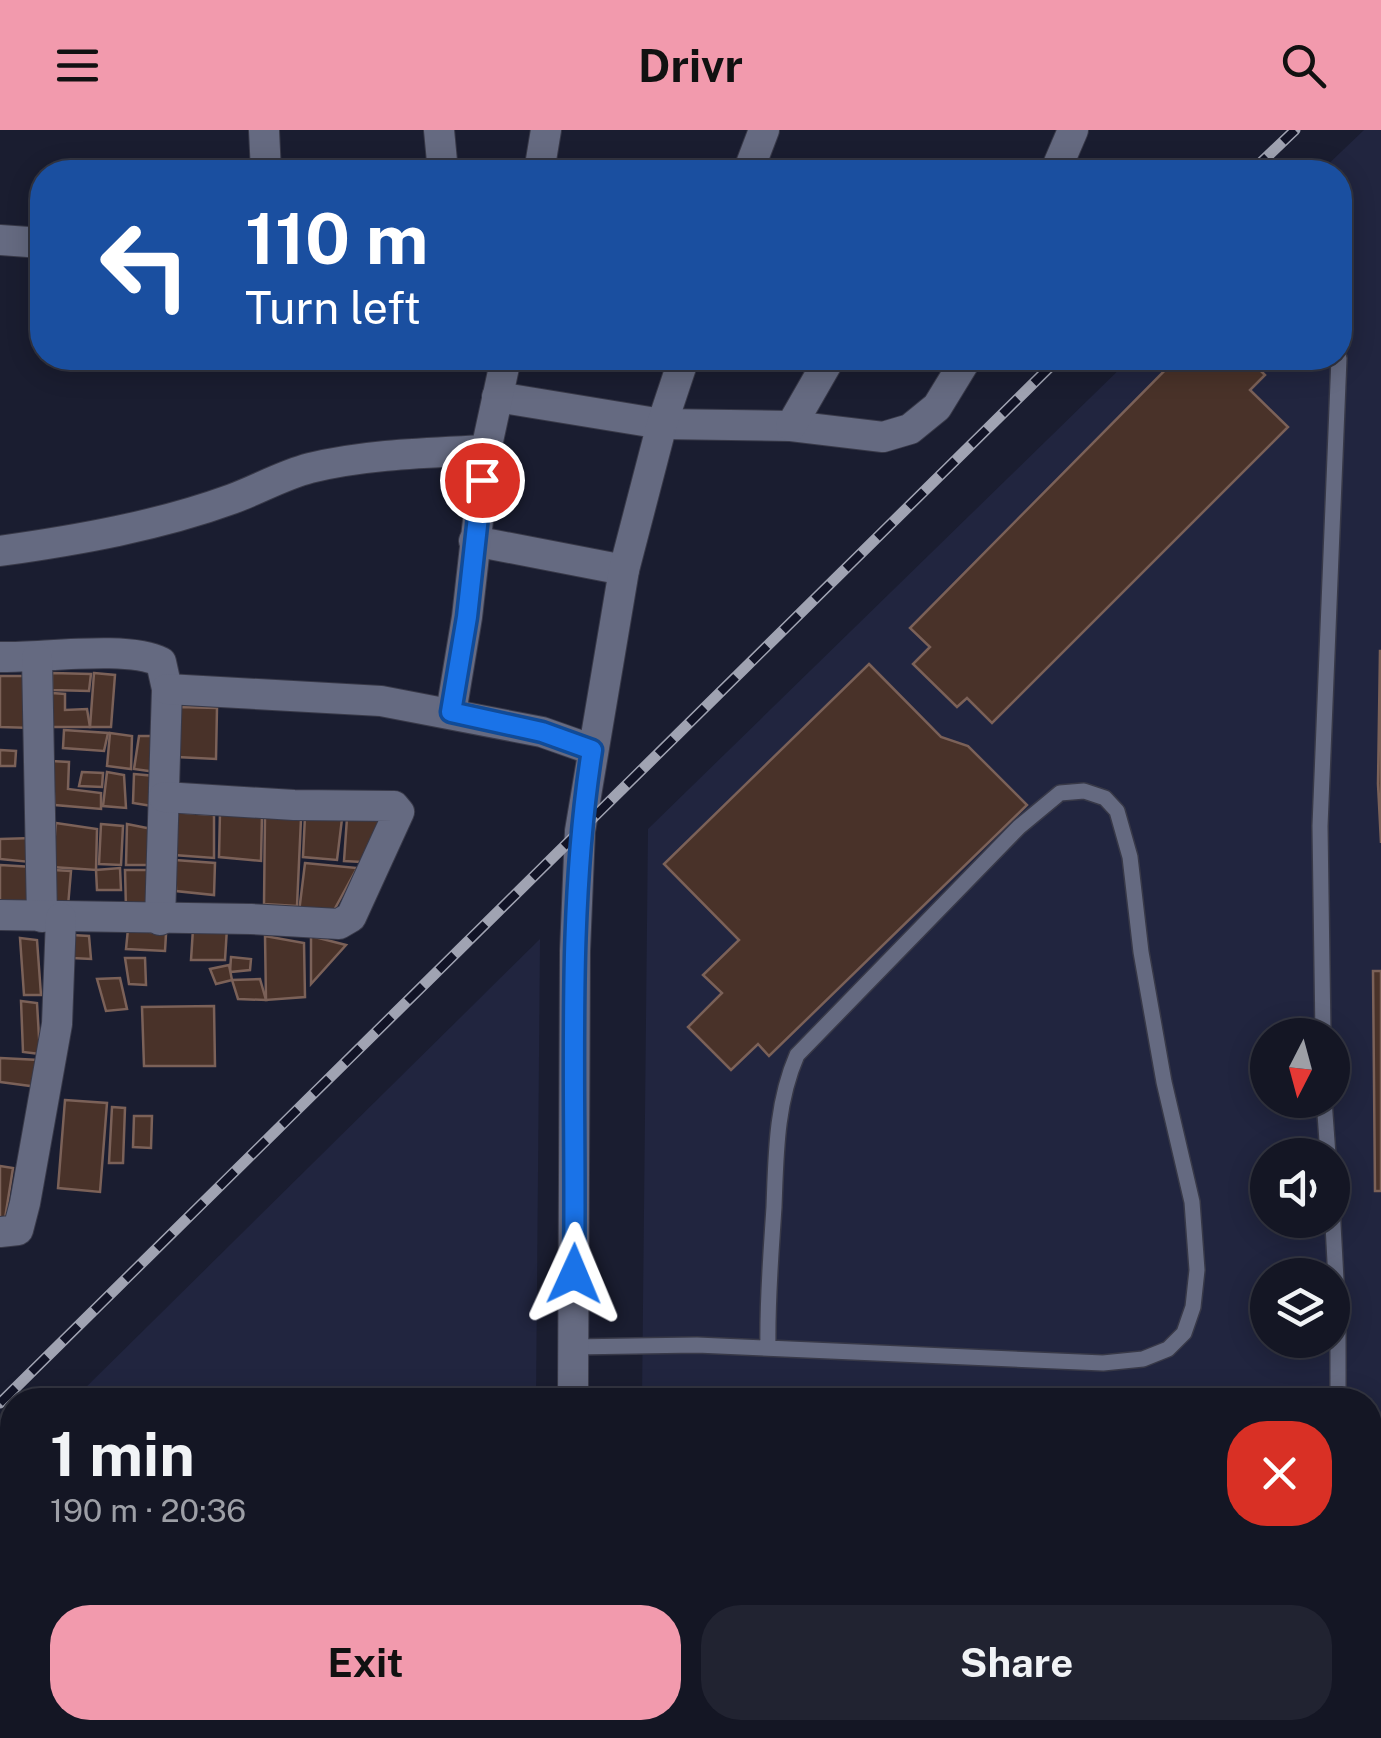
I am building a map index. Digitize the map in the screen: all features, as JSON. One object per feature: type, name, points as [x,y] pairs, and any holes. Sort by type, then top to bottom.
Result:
[{"type":"street","points":[[264,130],[265,160]]},
{"type":"street","points":[[439,130],[441,160]]},
{"type":"street","points":[[541,160],[546,130]]},
{"type":"street","points":[[753,160],[764,130]]},
{"type":"street","points":[[1060,160],[1073,130]]},
{"type":"street","points":[[0,240],[30,242]]},
{"type":"street","points":[[451,712],[467,617],[486,450],[503,370]]},
{"type":"street","points":[[573,1388],[575,950],[580,831],[624,570],[680,370]]},
{"type":"street","points":[[791,426],[823,370]]},
{"type":"street","points":[[497,397],[662,424],[791,426],[883,436],[910,429],[937,407],[960,370]]},
{"type":"street","points":[[0,552],[158,520],[231,499],[282,477],[346,460],[486,450]]},
{"type":"street","points":[[474,542],[624,570]]},
{"type":"street","points":[[0,657],[89,655],[153,658],[161,662],[167,689],[160,920]]},
{"type":"street","points":[[0,1232],[18,1230],[57,1024],[38,658]]},
{"type":"street","points":[[167,689],[382,700],[542,732],[592,750]]},
{"type":"street","points":[[0,915],[340,924],[351,916],[399,812],[394,806],[164,797]]},
{"type":"lane","points":[[1322,1018],[1320,826],[1339,370]]},
{"type":"lane","points":[[572,1347],[768,1347],[1103,1362],[1143,1359],[1168,1349],[1184,1333],[1193,1307],[1196,1270],[1192,1202],[1164,1082],[1141,952],[1130,858],[1117,812],[1105,798],[1084,791],[1060,794],[1018,827],[798,1055],[785,1083],[776,1144],[768,1347]]},
{"type":"lane","points":[[1334,1238],[1338,1388]]},
{"type":"shaded area","points":[[1364,130],[1381,130],[1381,1388],[642,1388],[648,829],[1119,370],[1352,370],[1352,160],[1333,160]]},
{"type":"shaded area","points":[[540,939],[536,1388],[85,1388]]},
{"type":"building","points":[[1165,370],[1260,370],[1265,375],[1250,390],[1288,427],[992,723],[967,698],[957,707],[913,664],[930,647],[910,628]]},
{"type":"building","points":[[1381,651],[1381,843],[1378,784]]},
{"type":"building","points":[[869,664],[941,737],[968,746],[1027,805],[769,1056],[758,1044],[731,1070],[688,1027],[722,993],[703,975],[739,940],[664,864]]},
{"type":"building","points":[[52,673],[91,674],[89,691],[52,690]]},
{"type":"building","points":[[94,673],[115,675],[111,727],[90,727]]},
{"type":"building","points":[[0,676],[31,676],[33,728],[0,727]]},
{"type":"building","points":[[52,693],[65,694],[65,710],[87,709],[90,727],[52,727]]},
{"type":"building","points":[[179,707],[217,708],[216,759],[177,757]]},
{"type":"building","points":[[64,730],[108,733],[104,751],[63,748]]},
{"type":"building","points":[[110,733],[132,736],[131,769],[107,766]]},
{"type":"building","points":[[139,736],[158,736],[156,772],[134,769]]},
{"type":"building","points":[[0,750],[16,751],[15,766],[0,766]]},
{"type":"building","points":[[51,761],[69,762],[68,789],[101,793],[101,809],[55,805]]},
{"type":"building","points":[[82,772],[103,773],[102,787],[79,786]]},
{"type":"building","points":[[107,772],[124,775],[126,808],[103,806]]},
{"type":"building","points":[[134,774],[155,776],[152,806],[133,803]]},
{"type":"building","points":[[173,812],[214,815],[214,858],[174,855]]},
{"type":"building","points":[[220,812],[262,815],[261,861],[219,857]]},
{"type":"building","points":[[265,816],[301,819],[297,906],[264,904]]},
{"type":"building","points":[[305,816],[342,819],[337,860],[303,857]]},
{"type":"building","points":[[347,818],[388,818],[362,862],[344,861]]},
{"type":"building","points":[[56,823],[97,829],[96,870],[52,867]]},
{"type":"building","points":[[101,824],[123,826],[121,865],[99,864]]},
{"type":"building","points":[[127,824],[152,829],[150,865],[126,865]]},
{"type":"building","points":[[33,838],[30,862],[0,859],[0,839]]},
{"type":"building","points":[[175,860],[215,863],[214,895],[176,891]]},
{"type":"building","points":[[305,863],[357,868],[333,912],[299,912]]},
{"type":"building","points":[[0,865],[33,867],[34,904],[0,902]]},
{"type":"building","points":[[120,868],[121,890],[97,890],[96,870]]},
{"type":"building","points":[[53,870],[71,871],[68,906],[51,902]]},
{"type":"building","points":[[125,870],[150,870],[153,909],[126,909]]},
{"type":"building","points":[[227,928],[225,960],[191,960],[193,929]]},
{"type":"building","points":[[128,929],[166,934],[165,951],[126,949]]},
{"type":"building","points":[[72,935],[89,936],[91,959],[72,958]]},
{"type":"building","points":[[265,936],[304,943],[305,997],[266,1000]]},
{"type":"building","points":[[311,936],[346,945],[311,984]]},
{"type":"building","points":[[20,938],[37,940],[41,995],[24,995]]},
{"type":"building","points":[[231,957],[251,959],[250,970],[230,972]]},
{"type":"building","points":[[125,958],[145,958],[146,985],[129,984]]},
{"type":"building","points":[[229,965],[232,980],[216,984],[210,969]]},
{"type":"building","points":[[1373,971],[1381,971],[1381,1191],[1375,1191]]},
{"type":"building","points":[[120,978],[127,1009],[106,1011],[97,979]]},
{"type":"building","points":[[260,979],[266,1000],[238,999],[232,980]]},
{"type":"building","points":[[21,1001],[37,1003],[40,1054],[23,1052]]},
{"type":"building","points":[[214,1006],[215,1066],[144,1066],[142,1007]]},
{"type":"building","points":[[0,1058],[39,1060],[38,1087],[0,1082]]},
{"type":"building","points":[[65,1100],[107,1103],[100,1192],[58,1188]]},
{"type":"building","points":[[112,1107],[125,1108],[123,1163],[109,1163]]},
{"type":"building","points":[[134,1116],[152,1116],[151,1148],[133,1147]]},
{"type":"building","points":[[0,1166],[13,1168],[4,1225],[0,1224]]},
{"type":"railway","points":[[1264,160],[1295,130]]},
{"type":"railway","points":[[15,1388],[1047,370]]},
{"type":"route","points":[[482,480],[467,617],[451,712],[542,732],[592,750],[580,831],[575,950],[574,1274]]}]
